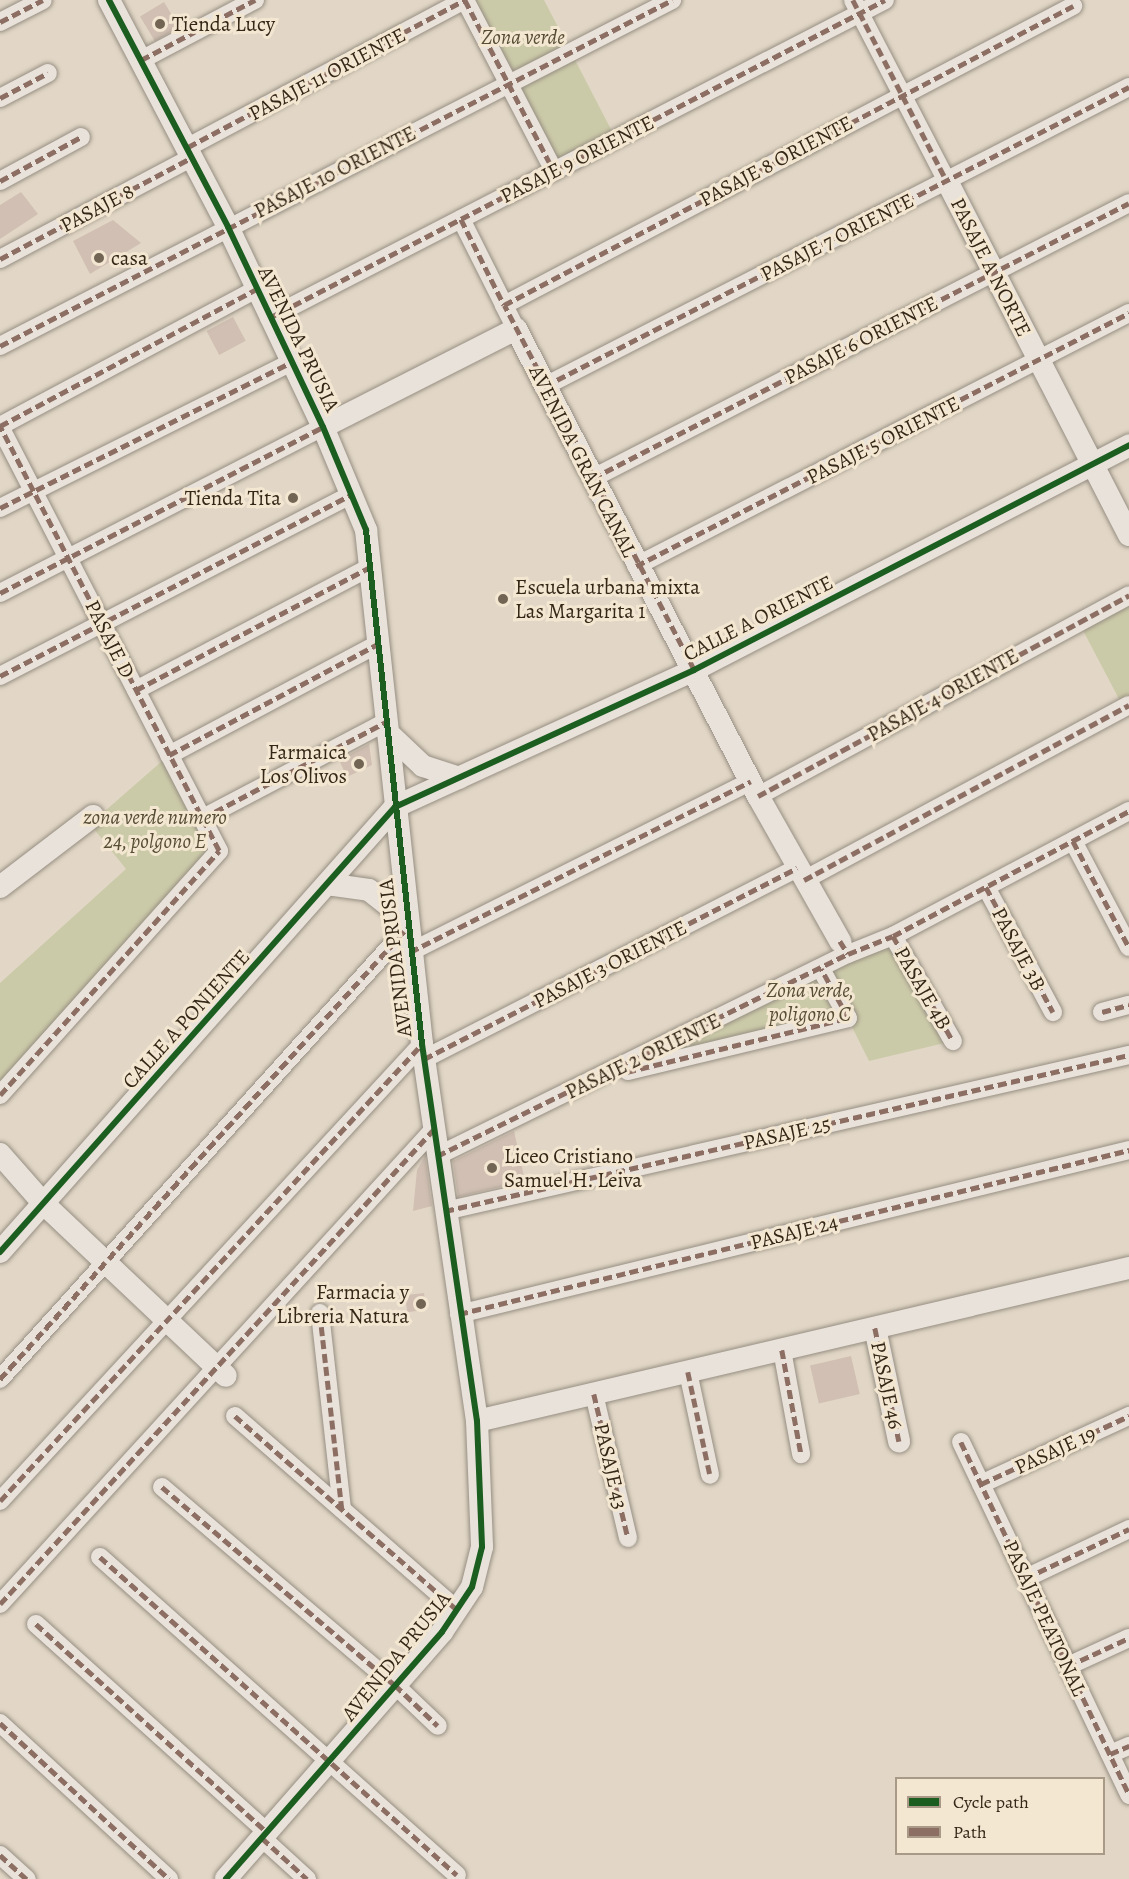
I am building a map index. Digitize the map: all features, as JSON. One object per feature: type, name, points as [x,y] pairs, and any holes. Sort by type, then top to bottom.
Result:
[{"type":"street","points":[[0,22],[43,0]]},
{"type":"street","name":"AVENIDA PRUSIA","points":[[109,0],[228,227],[255,290],[323,427],[366,530],[410,952],[459,1314],[477,1421],[482,1546],[472,1587],[457,1610],[396,1685],[226,1879]]},
{"type":"street","points":[[141,60],[255,0]]},
{"type":"street","points":[[465,0],[554,171]]},
{"type":"street","name":"PASAJE 11 ORIENTE","points":[[190,152],[465,0]]},
{"type":"street","name":"PASAJE 10 ORIENTE","points":[[0,346],[672,0]]},
{"type":"street","name":"PASAJE 9 ORIENTE","points":[[269,318],[554,171],[856,7],[885,0]]},
{"type":"street","name":"PASAJE 8 ORIENTE","points":[[504,305],[1073,6]]},
{"type":"street","name":"PASAJE A NORTE","points":[[856,7],[1129,535]]},
{"type":"street","points":[[0,98],[48,73]]},
{"type":"street","name":"PASAJE 7 ORIENTE","points":[[545,386],[1129,87]]},
{"type":"street","points":[[0,181],[81,137]]},
{"type":"street","name":"PASAJE 8","points":[[0,259],[190,152]]},
{"type":"street","name":"PASAJE 6 ORIENTE","points":[[592,478],[1129,203]]},
{"type":"street","points":[[0,593],[516,329],[461,219]]},
{"type":"street","points":[[0,426],[255,290]]},
{"type":"street","name":"PASAJE 5 ORIENTE","points":[[636,566],[1129,313]]},
{"type":"street","name":"AVENIDA GRAN CANAL","points":[[516,329],[636,566],[800,874],[844,947]]},
{"type":"street","points":[[0,508],[290,363]]},
{"type":"street","name":"PASAJE D","points":[[0,426],[219,851],[0,1095]]},
{"type":"street","name":"CALLE A ORIENTE","points":[[395,807],[693,670],[1129,444]]},
{"type":"street","points":[[0,676],[351,495]]},
{"type":"street","points":[[136,690],[370,567]]},
{"type":"street","name":"PASAJE 4 ORIENTE","points":[[410,952],[755,789],[1129,595]]},
{"type":"street","points":[[169,754],[378,644]]},
{"type":"street","name":"PASAJE 3 ORIENTE","points":[[423,1052],[800,874],[1129,705]]},
{"type":"street","points":[[202,818],[387,727],[423,766],[459,778]]},
{"type":"street","name":"CALLE A PONIENTE","points":[[0,1252],[395,807]]},
{"type":"street","name":"PASAJE 2 ORIENTE","points":[[437,1156],[821,969],[844,947],[893,936],[1129,812]]},
{"type":"street","points":[[0,887],[93,816]]},
{"type":"street","points":[[1073,841],[1129,947]]},
{"type":"street","points":[[0,1379],[407,924],[369,890],[327,884]]},
{"type":"street","name":"PASAJE 3B","points":[[986,887],[1053,1012]]},
{"type":"street","name":"PASAJE 4B","points":[[893,936],[953,1041]]},
{"type":"street","points":[[594,1079],[848,1018],[821,969]]},
{"type":"street","points":[[1102,1012],[1129,1005]]},
{"type":"street","points":[[0,1501],[167,1320],[423,1052]]},
{"type":"street","name":"PASAJE 25","points":[[445,1211],[1129,1055]]},
{"type":"street","points":[[0,1604],[221,1371],[434,1129]]},
{"type":"street","name":"PASAJE 24","points":[[459,1314],[1129,1150]]},
{"type":"street","points":[[0,1154],[44,1204],[221,1371]]},
{"type":"street","points":[[477,1421],[1129,1268]]},
{"type":"street","points":[[320,1313],[342,1509]]},
{"type":"street","name":"PASAJE 46","points":[[875,1328],[899,1441]]},
{"type":"street","points":[[782,1350],[801,1454]]},
{"type":"street","points":[[688,1372],[711,1475]]},
{"type":"street","name":"PASAJE 43","points":[[594,1394],[628,1538]]},
{"type":"street","points":[[235,1416],[457,1610]]},
{"type":"street","name":"PASAJE 19","points":[[981,1484],[1129,1416]]},
{"type":"street","name":"PASAJE PEATONAL","points":[[962,1442],[1129,1795]]},
{"type":"street","points":[[162,1487],[396,1685],[438,1726]]},
{"type":"street","points":[[1026,1578],[1129,1529]]},
{"type":"street","points":[[100,1557],[457,1875]]},
{"type":"street","points":[[36,1624],[265,1835],[307,1879]]},
{"type":"street","points":[[1068,1666],[1129,1638]]},
{"type":"street","points":[[0,1723],[170,1879]]},
{"type":"street","points":[[1110,1754],[1129,1746]]},
{"type":"street","points":[[0,1855],[27,1879]]},
{"type":"green space","name":"Zona verde","points":[[465,0],[544,0],[616,139],[554,171]]},
{"type":"green space","points":[[1129,595],[1129,718],[1078,621]]},
{"type":"green space","name":"zona verde numero 24, polgono E","points":[[169,755],[219,851],[0,1095],[0,983],[126,869],[90,824]]},
{"type":"green space","name":"Zona verde, poligono C","points":[[893,936],[953,1041],[869,1061],[848,1019],[594,1079]]},
{"type":"building","name":"Tienda Lucy","points":[[164,2],[179,27],[155,41],[140,16]]},
{"type":"building","points":[[21,192],[38,214],[0,239],[0,205]]},
{"type":"building","name":"casa","points":[[113,220],[141,243],[90,274],[73,241]]},
{"type":"building","points":[[233,317],[246,341],[219,355],[207,331]]},
{"type":"building","points":[[369,744],[372,765],[347,777],[339,760]]},
{"type":"building","name":"Liceo Cristiano Samuel H. Leiva","points":[[514,1131],[525,1181],[458,1197],[453,1161]]},
{"type":"building","points":[[425,1156],[432,1206],[413,1211],[417,1170]]},
{"type":"building","points":[[424,1293],[426,1310],[407,1312],[405,1295]]},
{"type":"building","points":[[851,1356],[860,1394],[819,1403],[810,1365]]},
{"type":"marked path","points":[[0,22],[43,0]]},
{"type":"marked path","points":[[141,60],[255,0]]},
{"type":"marked path","points":[[188,147],[465,0],[554,171]]},
{"type":"marked path","points":[[0,346],[672,0]]},
{"type":"marked path","points":[[853,0],[947,181]]},
{"type":"marked path","points":[[269,318],[885,0]]},
{"type":"marked path","points":[[694,670],[504,305],[1073,6]]},
{"type":"marked path","points":[[0,98],[48,73]]},
{"type":"marked path","points":[[545,386],[1129,87]]},
{"type":"marked path","points":[[0,181],[81,137]]},
{"type":"marked path","points":[[0,259],[193,157]]},
{"type":"marked path","points":[[593,478],[1129,203]]},
{"type":"marked path","points":[[461,219],[504,305]]},
{"type":"marked path","points":[[0,1095],[219,851],[0,426],[255,290]]},
{"type":"marked path","points":[[636,566],[1129,313]]},
{"type":"marked path","points":[[0,508],[290,363]]},
{"type":"marked path","points":[[0,593],[323,427]]},
{"type":"marked path","points":[[0,676],[351,495]]},
{"type":"marked path","points":[[136,690],[370,567]]},
{"type":"marked path","points":[[758,796],[1129,595]]},
{"type":"marked path","points":[[169,755],[378,644]]},
{"type":"marked path","points":[[804,880],[1129,705]]},
{"type":"marked path","points":[[203,818],[386,722]]},
{"type":"marked path","points":[[410,952],[751,781]]},
{"type":"marked path","points":[[840,941],[848,954],[893,936],[1129,811]]},
{"type":"marked path","points":[[1073,841],[1129,947]]},
{"type":"marked path","points":[[424,1059],[797,868]]},
{"type":"marked path","points":[[986,887],[1053,1012]]},
{"type":"marked path","points":[[0,1379],[408,927]]},
{"type":"marked path","points":[[893,936],[953,1041]]},
{"type":"marked path","points":[[437,1156],[848,954]]},
{"type":"marked path","points":[[614,1075],[848,1018],[821,969]]},
{"type":"marked path","points":[[1102,1012],[1129,1005]]},
{"type":"marked path","points":[[0,1501],[422,1044]]},
{"type":"marked path","points":[[445,1211],[1129,1055]]},
{"type":"marked path","points":[[0,1604],[434,1129]]},
{"type":"marked path","points":[[459,1314],[1129,1150]]},
{"type":"marked path","points":[[320,1313],[342,1509]]},
{"type":"marked path","points":[[875,1328],[899,1441]]},
{"type":"marked path","points":[[782,1350],[801,1454]]},
{"type":"marked path","points":[[688,1372],[710,1475]]},
{"type":"marked path","points":[[594,1394],[628,1538]]},
{"type":"marked path","points":[[235,1416],[457,1610]]},
{"type":"marked path","points":[[981,1484],[1129,1416]]},
{"type":"marked path","points":[[961,1442],[1129,1795]]},
{"type":"marked path","points":[[162,1487],[395,1685],[438,1726]]},
{"type":"marked path","points":[[1026,1578],[1129,1529]]},
{"type":"marked path","points":[[100,1557],[457,1875]]},
{"type":"marked path","points":[[36,1624],[267,1832]]},
{"type":"marked path","points":[[1068,1666],[1129,1638]]},
{"type":"marked path","points":[[0,1723],[169,1879]]},
{"type":"marked path","points":[[1110,1754],[1129,1746]]},
{"type":"marked path","points":[[262,1838],[307,1879]]},
{"type":"marked path","points":[[0,1855],[27,1879]]},
{"type":"cycle path","points":[[109,0],[228,227],[323,427],[366,530],[422,1044],[477,1421],[482,1547],[472,1587],[442,1632],[226,1879]]},
{"type":"cycle path","points":[[0,1252],[395,807],[694,670],[1129,445]]},
{"type":"place","name":"Tienda Lucy","points":[[160,24]]},
{"type":"place","name":"casa","points":[[99,258]]},
{"type":"place","name":"Tienda Tita","points":[[293,498]]},
{"type":"place","name":"Escuela urbana mixta Las Margarita 1","points":[[503,599]]},
{"type":"place","name":"Farmaica Los Olivos","points":[[359,764]]},
{"type":"place","name":"Liceo Cristiano Samuel H. Leiva","points":[[492,1168]]},
{"type":"place","name":"Farmacia y Libreria Natura","points":[[421,1304]]}]
